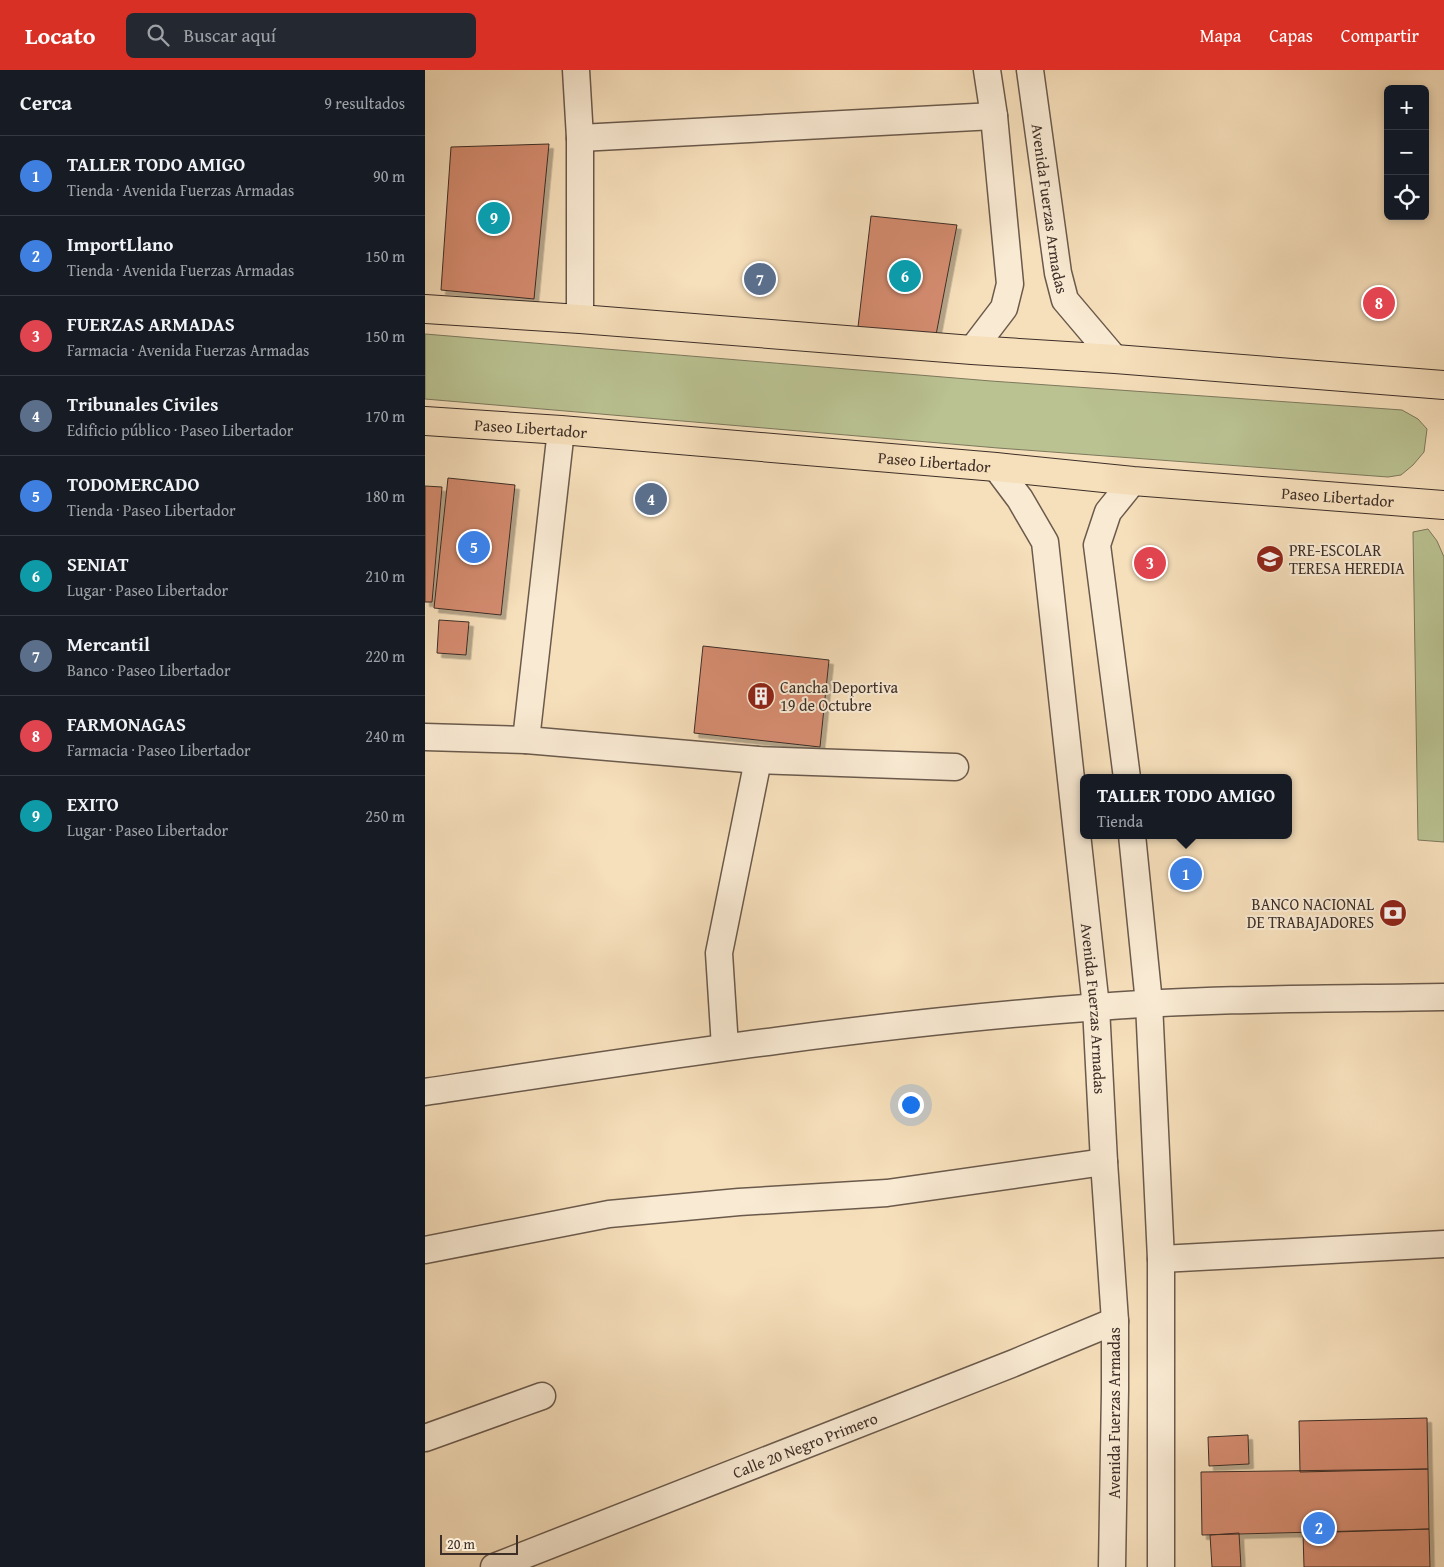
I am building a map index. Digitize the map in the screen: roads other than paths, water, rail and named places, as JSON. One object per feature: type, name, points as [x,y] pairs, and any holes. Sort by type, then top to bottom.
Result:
[{"type":"main road","points":[[425,309],[580,319],[1444,385]]},
{"type":"main road","name":"Paseo Libertador","points":[[425,421],[561,430],[996,467],[1133,481],[1444,506]]},
{"type":"street","points":[[576,70],[580,138],[580,319]]},
{"type":"street","points":[[972,350],[1004,308],[1010,284],[994,116],[987,70]]},
{"type":"street","name":"Avenida Fuerzas Armadas","points":[[1030,70],[1058,273],[1065,300],[1115,359]]},
{"type":"street","points":[[580,138],[994,116]]},
{"type":"street","points":[[526,740],[561,430]]},
{"type":"street","name":"Avenida Fuerzas Armadas","points":[[996,467],[1020,499],[1045,542],[1096,1007],[1115,1321],[1112,1567]]},
{"type":"street","points":[[1126,774],[1097,545],[1108,512],[1133,481]]},
{"type":"street","points":[[425,737],[526,740],[758,760],[955,767]]},
{"type":"street","points":[[725,1047],[719,953],[758,760]]},
{"type":"street","points":[[1133,839],[1149,1003],[1161,1259],[1161,1567]]},
{"type":"street","points":[[425,1092],[725,1047],[911,1023],[1149,1003],[1444,997]]},
{"type":"street","points":[[425,1250],[609,1214],[739,1202],[887,1193],[1104,1162]]},
{"type":"street","points":[[1161,1259],[1444,1244]]},
{"type":"street","name":"Calle 20 Negro Primero","points":[[493,1567],[1014,1363],[1115,1321]]},
{"type":"street","points":[[425,1438],[542,1396]]},
{"type":"place","name":"EXITO","points":[[494,218]]},
{"type":"place","name":"SENIAT","points":[[905,276]]},
{"type":"place","name":"Mercantil","points":[[760,279]]},
{"type":"place","name":"FARMONAGAS","points":[[1379,303]]},
{"type":"place","name":"Tribunales Civiles","points":[[651,499]]},
{"type":"place","name":"TODOMERCADO","points":[[474,547]]},
{"type":"place","name":"PRE-ESCOLAR TERESA HEREDIA","points":[[1270,559]]},
{"type":"place","name":"FUERZAS ARMADAS","points":[[1150,563]]},
{"type":"place","name":"Cancha Deportiva 19 de Octubre","points":[[761,696]]},
{"type":"place","name":"TALLER TODO AMIGO","points":[[1186,874]]},
{"type":"place","name":"BANCO NACIONAL DE TRABAJADORES","points":[[1393,913]]},
{"type":"place","name":"ImportLlano","points":[[1319,1528]]}]
